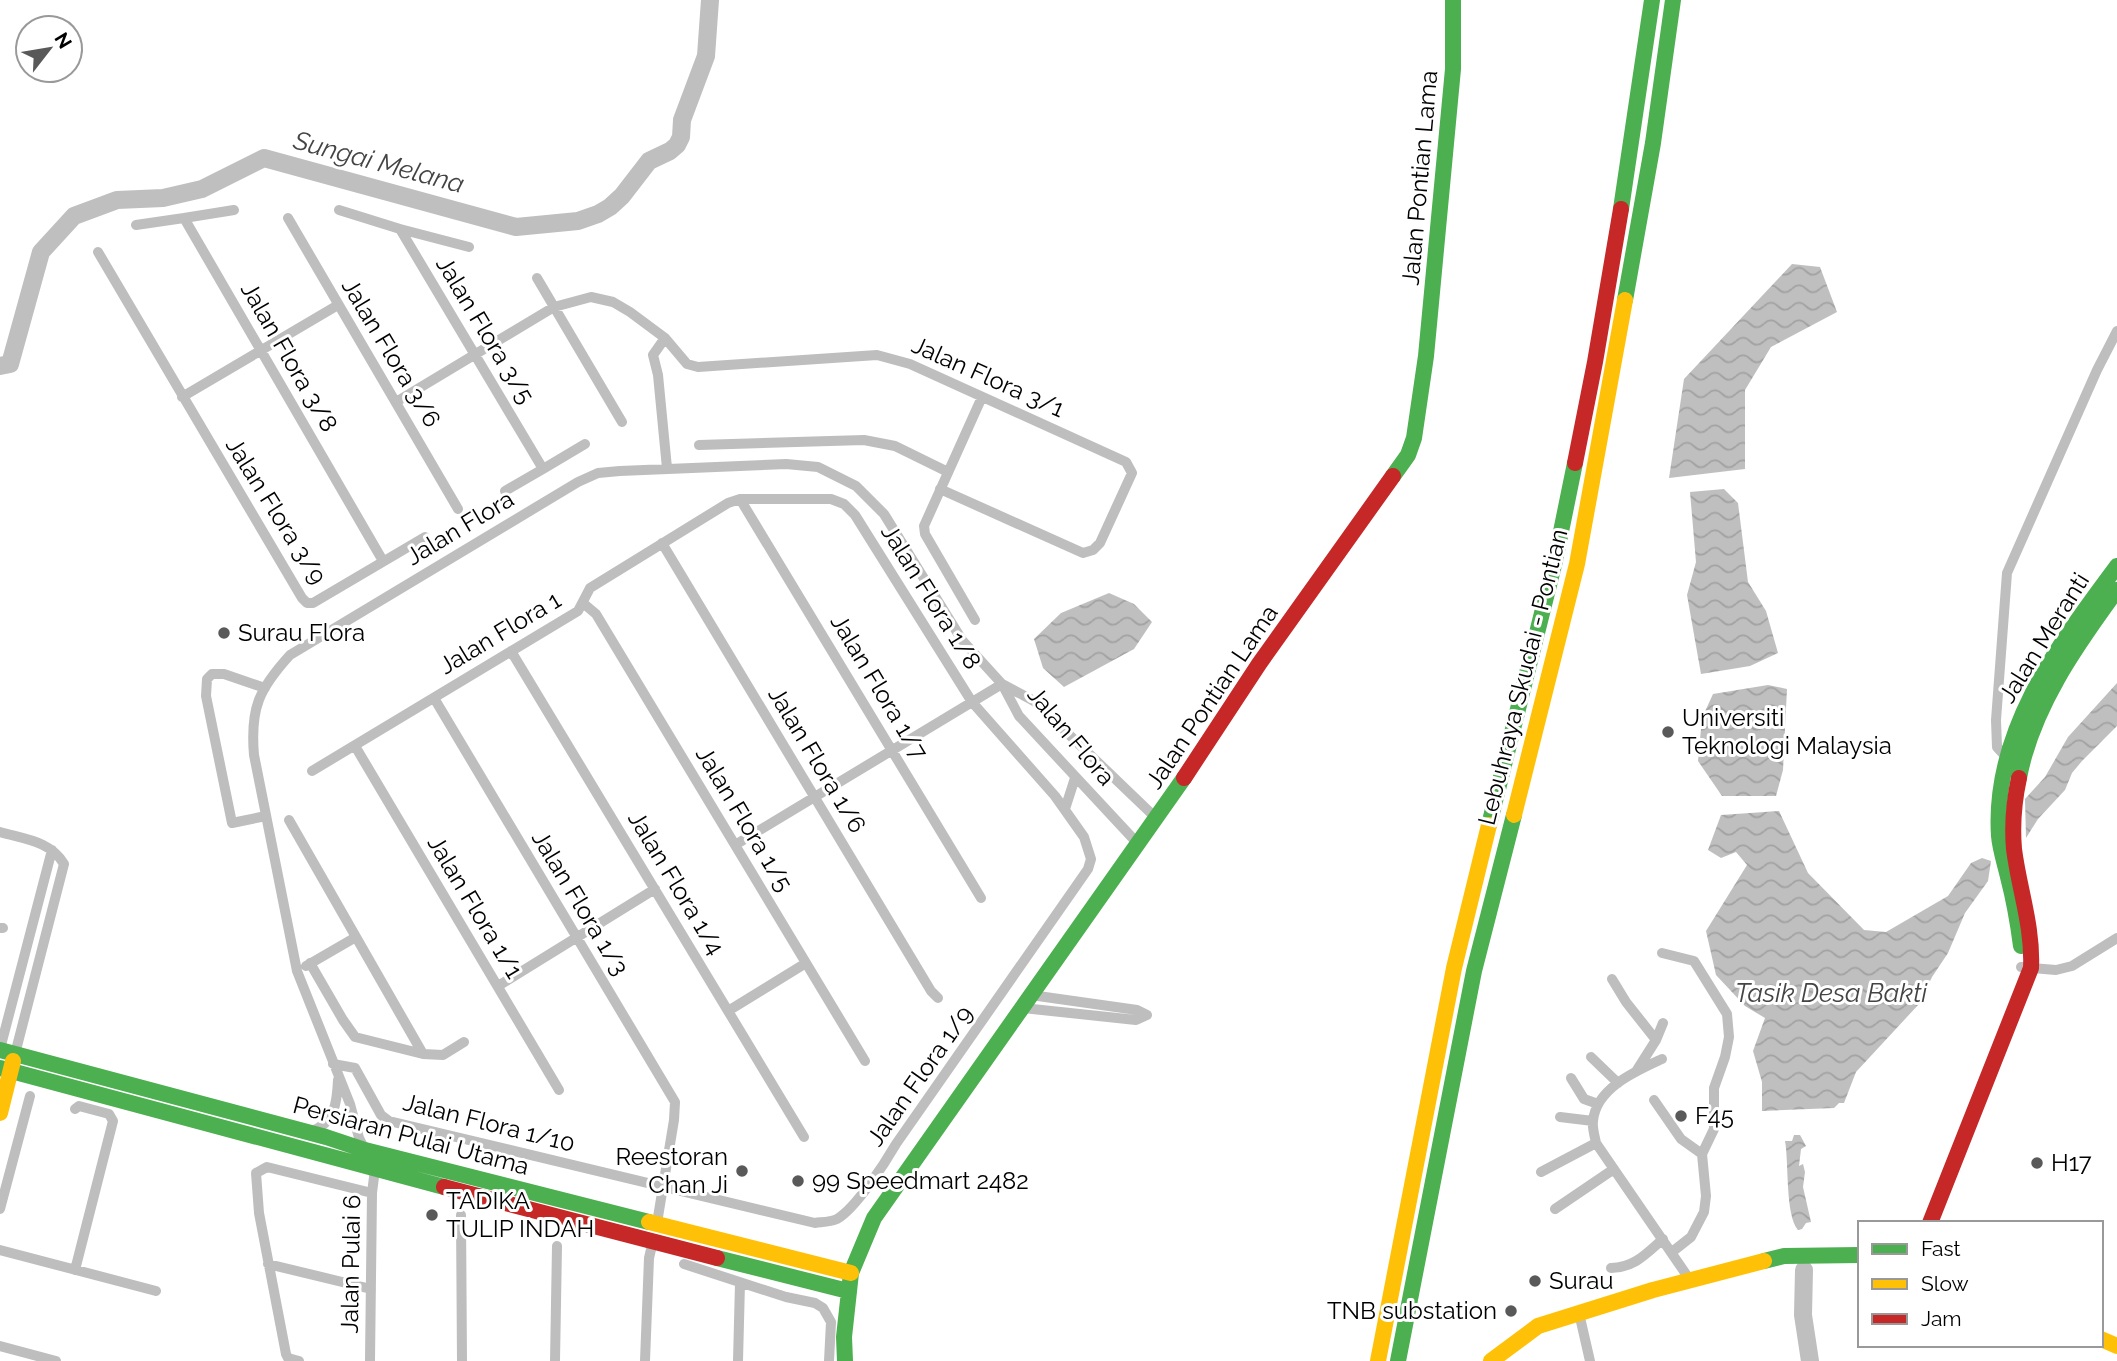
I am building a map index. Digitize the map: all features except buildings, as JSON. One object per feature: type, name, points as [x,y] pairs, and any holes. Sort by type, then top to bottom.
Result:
[{"type":"main road","name":"Jalan Pontian Lama","points":[[845,1361],[844,1338],[851,1273],[874,1218],[1139,845],[1259,664],[1397,473],[1411,447],[1427,342],[1453,69],[1453,0]]},
{"type":"main road","name":"Lebuhraya Skudai - Pontian","points":[[1378,1361],[1454,968],[1555,561],[1595,362],[1632,142],[1652,0]]},
{"type":"main road","name":"Lebuhraya Skudai - Pontian","points":[[1398,1361],[1474,971],[1577,564],[1653,143],[1673,0]]},
{"type":"main road","name":"Jalan Meranti","points":[[2026,967],[1999,837],[2000,799],[2008,760],[2015,732],[2036,686],[2078,620],[2117,566]]},
{"type":"main road","name":"Jalan Meranti","points":[[1931,1221],[2023,984],[2030,916],[2015,858],[2013,831],[2018,772],[2029,739],[2049,698],[2097,617],[2117,590]]},
{"type":"main road","points":[[0,1113],[6,1070],[5,1051]]},
{"type":"main road","name":"Persiaran Pulai Utama","points":[[5,1051],[308,1132],[365,1150],[851,1273]]},
{"type":"main road","name":"Persiaran Pulai Utama","points":[[6,1070],[848,1291]]},
{"type":"main road","points":[[812,1264],[835,1263],[845,1258],[874,1218]]},
{"type":"main road","points":[[653,1241],[657,1223]]},
{"type":"main road","points":[[1492,1361],[1538,1326],[1690,1280],[1784,1256],[1858,1255]]},
{"type":"main road","points":[[802,1279],[833,1297],[841,1315],[844,1338]]},
{"type":"street","points":[[136,225],[234,210]]},
{"type":"street","points":[[339,210],[469,247]]},
{"type":"street","name":"Jalan Flora 3/8","points":[[184,218],[383,561]]},
{"type":"street","name":"Jalan Flora 3/6","points":[[288,218],[458,509]]},
{"type":"street","name":"Jalan Flora 3/5","points":[[400,229],[543,469]]},
{"type":"street","points":[[98,252],[182,397],[338,305]]},
{"type":"street","points":[[537,278],[622,422]]},
{"type":"street","name":"Jalan Flora 3/1","points":[[396,402],[554,307],[598,298],[612,302],[630,313],[665,338],[687,364],[698,368],[877,355],[909,364],[1126,462],[1132,473],[1100,544],[1083,553],[940,489]]},
{"type":"street","points":[[2008,760],[1997,747],[1996,720],[2007,573],[2117,331]]},
{"type":"street","points":[[665,338],[653,355],[658,375],[667,468]]},
{"type":"street","name":"Jalan Flora 3/9","points":[[182,397],[307,603],[313,603],[425,537]]},
{"type":"street","points":[[975,620],[925,534],[924,526],[982,397]]},
{"type":"street","points":[[699,444],[864,440],[895,446],[948,472]]},
{"type":"street","points":[[505,491],[585,444]]},
{"type":"street","name":"Jalan Flora","points":[[365,1150],[297,971],[266,816],[252,727],[255,709],[274,673],[290,655],[578,482],[598,474],[667,468],[786,464],[818,467],[856,486],[884,514],[962,640],[1002,684],[1019,716],[1139,845]]},
{"type":"street","name":"Jalan Flora 1","points":[[312,771],[578,611],[590,588],[728,503],[740,499],[831,499],[844,504],[855,515]]},
{"type":"street","name":"Jalan Flora 1/7","points":[[740,499],[981,898]]},
{"type":"street","name":"Jalan Flora 1/8","points":[[855,515],[972,702],[1067,804]]},
{"type":"street","name":"Jalan Flora 1/6","points":[[662,543],[931,991],[938,998]]},
{"type":"street","name":"Jalan Flora 1/5","points":[[583,603],[596,614],[865,1061]]},
{"type":"street","name":"Jalan Flora 1/4","points":[[511,652],[804,1137]]},
{"type":"street","points":[[265,688],[224,674],[212,674],[207,679],[206,696],[233,823],[266,816]]},
{"type":"street","name":"Jalan Flora","points":[[1002,684],[1034,701],[1157,819]]},
{"type":"street","points":[[735,845],[1002,684]]},
{"type":"street","name":"Jalan Flora 1/3","points":[[433,698],[674,1102],[672,1133],[657,1223]]},
{"type":"street","name":"Jalan Flora 1/1","points":[[355,746],[559,1090]]},
{"type":"street","points":[[1067,804],[1075,778]]},
{"type":"street","points":[[1067,804],[1080,797],[1098,802]]},
{"type":"street","name":"Jalan Flora 1/9","points":[[663,1187],[814,1223],[838,1218],[847,1210],[883,1167],[896,1144],[1088,869],[1091,859],[1084,837],[1067,804]]},
{"type":"street","points":[[289,820],[423,1054]]},
{"type":"street","points":[[0,832],[46,845],[64,864],[5,1051]]},
{"type":"street","points":[[498,986],[655,889]]},
{"type":"street","points":[[297,971],[356,937]]},
{"type":"street","points":[[2026,967],[2056,970],[2072,966],[2117,938]]},
{"type":"street","points":[[1662,953],[1693,961],[1727,1014],[1729,1037],[1714,1088],[1714,1129],[1702,1154],[1706,1196],[1704,1212],[1691,1237],[1672,1252]]},
{"type":"street","points":[[310,963],[355,1037],[423,1054],[443,1055],[464,1042]]},
{"type":"street","points":[[728,1011],[806,963]]},
{"type":"street","points":[[1612,979],[1626,1002],[1656,1040]]},
{"type":"street","points":[[1027,1001],[1137,1010],[1147,1015],[1136,1020],[1027,1001]]},
{"type":"street","points":[[1637,1070],[1656,1040],[1663,1023]]},
{"type":"street","points":[[1591,1057],[1618,1083]]},
{"type":"street","points":[[1662,1059],[1637,1070],[1608,1090],[1598,1104],[1593,1121],[1596,1143],[1690,1280]]},
{"type":"street","name":"Jalan Flora 1/10","points":[[332,1064],[355,1068],[376,1107],[389,1121],[663,1187]]},
{"type":"street","points":[[1572,1077],[1584,1099],[1598,1104]]},
{"type":"street","points":[[308,1132],[323,1126],[331,1117],[338,1078]]},
{"type":"street","points":[[0,1209],[30,1096]]},
{"type":"street","points":[[1654,1100],[1681,1139],[1702,1154]]},
{"type":"street","points":[[75,1109],[79,1106],[108,1114],[113,1123],[75,1270]]},
{"type":"street","points":[[1560,1117],[1593,1121]]},
{"type":"street","points":[[1541,1172],[1596,1143]]},
{"type":"street","points":[[294,1359],[268,1264],[255,1176],[267,1167],[373,1193]]},
{"type":"street","name":"Jalan Pulai 6","points":[[370,1361],[375,1169]]},
{"type":"street","points":[[1555,1209],[1614,1170]]},
{"type":"street","points":[[461,1215],[462,1361]]},
{"type":"street","points":[[1611,1268],[1622,1268],[1636,1263],[1663,1239]]},
{"type":"street","points":[[645,1361],[649,1258],[653,1241]]},
{"type":"street","points":[[555,1361],[557,1246]]},
{"type":"street","points":[[0,1250],[156,1291]]},
{"type":"street","points":[[268,1264],[371,1289]]},
{"type":"street","points":[[684,1264],[786,1297],[815,1303],[822,1308],[831,1322],[829,1361]]},
{"type":"street","points":[[738,1361],[740,1283]]},
{"type":"street","points":[[1579,1313],[1590,1361]]},
{"type":"street","points":[[0,1346],[53,1361]]},
{"type":"water","points":[[1792,264],[1820,267],[1837,312],[1771,347],[1745,390],[1745,469],[1669,478],[1684,379]]},
{"type":"water","points":[[1724,489],[1738,503],[1748,582],[1766,611],[1778,653],[1750,666],[1701,674],[1687,595],[1696,562],[1690,492]]},
{"type":"water","points":[[1109,593],[1134,604],[1152,622],[1134,649],[1064,687],[1043,668],[1034,639],[1061,613]]},
{"type":"water","points":[[2117,683],[2117,726],[2072,773],[2065,790],[2038,819],[2026,838],[2025,799],[2045,777],[2068,737]]},
{"type":"water","points":[[1768,685],[1787,689],[1783,770],[1776,796],[1722,796],[1698,761],[1702,718],[1713,694]]},
{"type":"water","name":"Tasik Desa Bakti","points":[[1779,811],[1808,873],[1864,930],[1886,932],[1948,896],[1971,863],[1982,858],[1991,861],[1988,881],[1965,913],[1948,953],[1919,1004],[1856,1072],[1844,1103],[1839,1103],[1834,1108],[1762,1111],[1762,1082],[1753,1051],[1765,1018],[1745,1006],[1716,975],[1706,931],[1747,865],[1736,852],[1721,858],[1708,850],[1721,815]]},
{"type":"water","points":[[1794,1135],[1800,1135],[1806,1146],[1801,1149],[1799,1166],[1803,1164],[1805,1172],[1803,1187],[1811,1222],[1798,1230],[1789,1201],[1785,1141],[1792,1141]]},
{"type":"waterway","name":"Sungai Melana","points":[[0,366],[10,364],[41,252],[74,216],[117,200],[163,198],[202,189],[264,158],[516,227],[578,221],[598,214],[622,196],[649,161],[677,145],[681,137],[682,120],[706,56],[710,0]]},
{"type":"waterway","points":[[1804,1270],[1803,1315],[1810,1361]]},
{"type":"traffic: fast","points":[[1393,476],[1408,455],[1414,438],[1426,356],[1453,69],[1453,0]]},
{"type":"traffic: fast","points":[[1621,209],[1652,0]]},
{"type":"traffic: fast","points":[[1625,300],[1653,143],[1673,0]]},
{"type":"traffic: fast","points":[[1489,825],[1555,561],[1575,463]]},
{"type":"traffic: fast","points":[[2021,946],[1999,836],[2000,798],[2006,761],[2018,725],[2052,658],[2117,566]]},
{"type":"traffic: fast","points":[[2019,778],[2025,752],[2045,703],[2071,656],[2117,590]]},
{"type":"traffic: fast","points":[[845,1361],[844,1337],[851,1273],[874,1218],[1184,778]]},
{"type":"traffic: fast","points":[[1398,1361],[1474,971],[1514,815]]},
{"type":"traffic: fast","points":[[0,1050],[326,1137],[365,1150],[649,1222]]},
{"type":"traffic: fast","points":[[0,1068],[444,1187]]},
{"type":"traffic: fast","points":[[1764,1261],[1784,1256],[1858,1255]]},
{"type":"traffic: fast","points":[[717,1258],[848,1291]]},
{"type":"traffic: slow","points":[[1514,815],[1577,564],[1625,300]]},
{"type":"traffic: slow","points":[[1378,1361],[1454,968],[1489,825]]},
{"type":"traffic: slow","points":[[0,1113],[13,1061]]},
{"type":"traffic: slow","points":[[649,1222],[851,1273]]},
{"type":"traffic: slow","points":[[1491,1361],[1538,1326],[1653,1290],[1764,1261]]},
{"type":"traffic: slow","points":[[2103,1340],[2117,1346]]},
{"type":"traffic: jam","points":[[1575,463],[1621,209]]},
{"type":"traffic: jam","points":[[1184,778],[1259,664],[1393,476]]},
{"type":"traffic: jam","points":[[1931,1221],[2031,968],[2028,922],[2014,849],[2014,813],[2019,778]]},
{"type":"traffic: jam","points":[[444,1187],[717,1258]]},
{"type":"place","name":"Surau Flora","points":[[224,633]]},
{"type":"place","name":"Universiti Teknologi Malaysia","points":[[1668,732]]},
{"type":"place","name":"F45","points":[[1681,1116]]},
{"type":"place","name":"H17","points":[[2037,1163]]},
{"type":"place","name":"Reestoran Chan Ji","points":[[742,1171]]},
{"type":"place","name":"99 Speedmart 2482","points":[[798,1181]]},
{"type":"place","name":"TADIKA TULIP INDAH","points":[[432,1215]]},
{"type":"place","name":"Surau","points":[[1535,1281]]},
{"type":"place","name":"TNB substation","points":[[1511,1311]]}]
